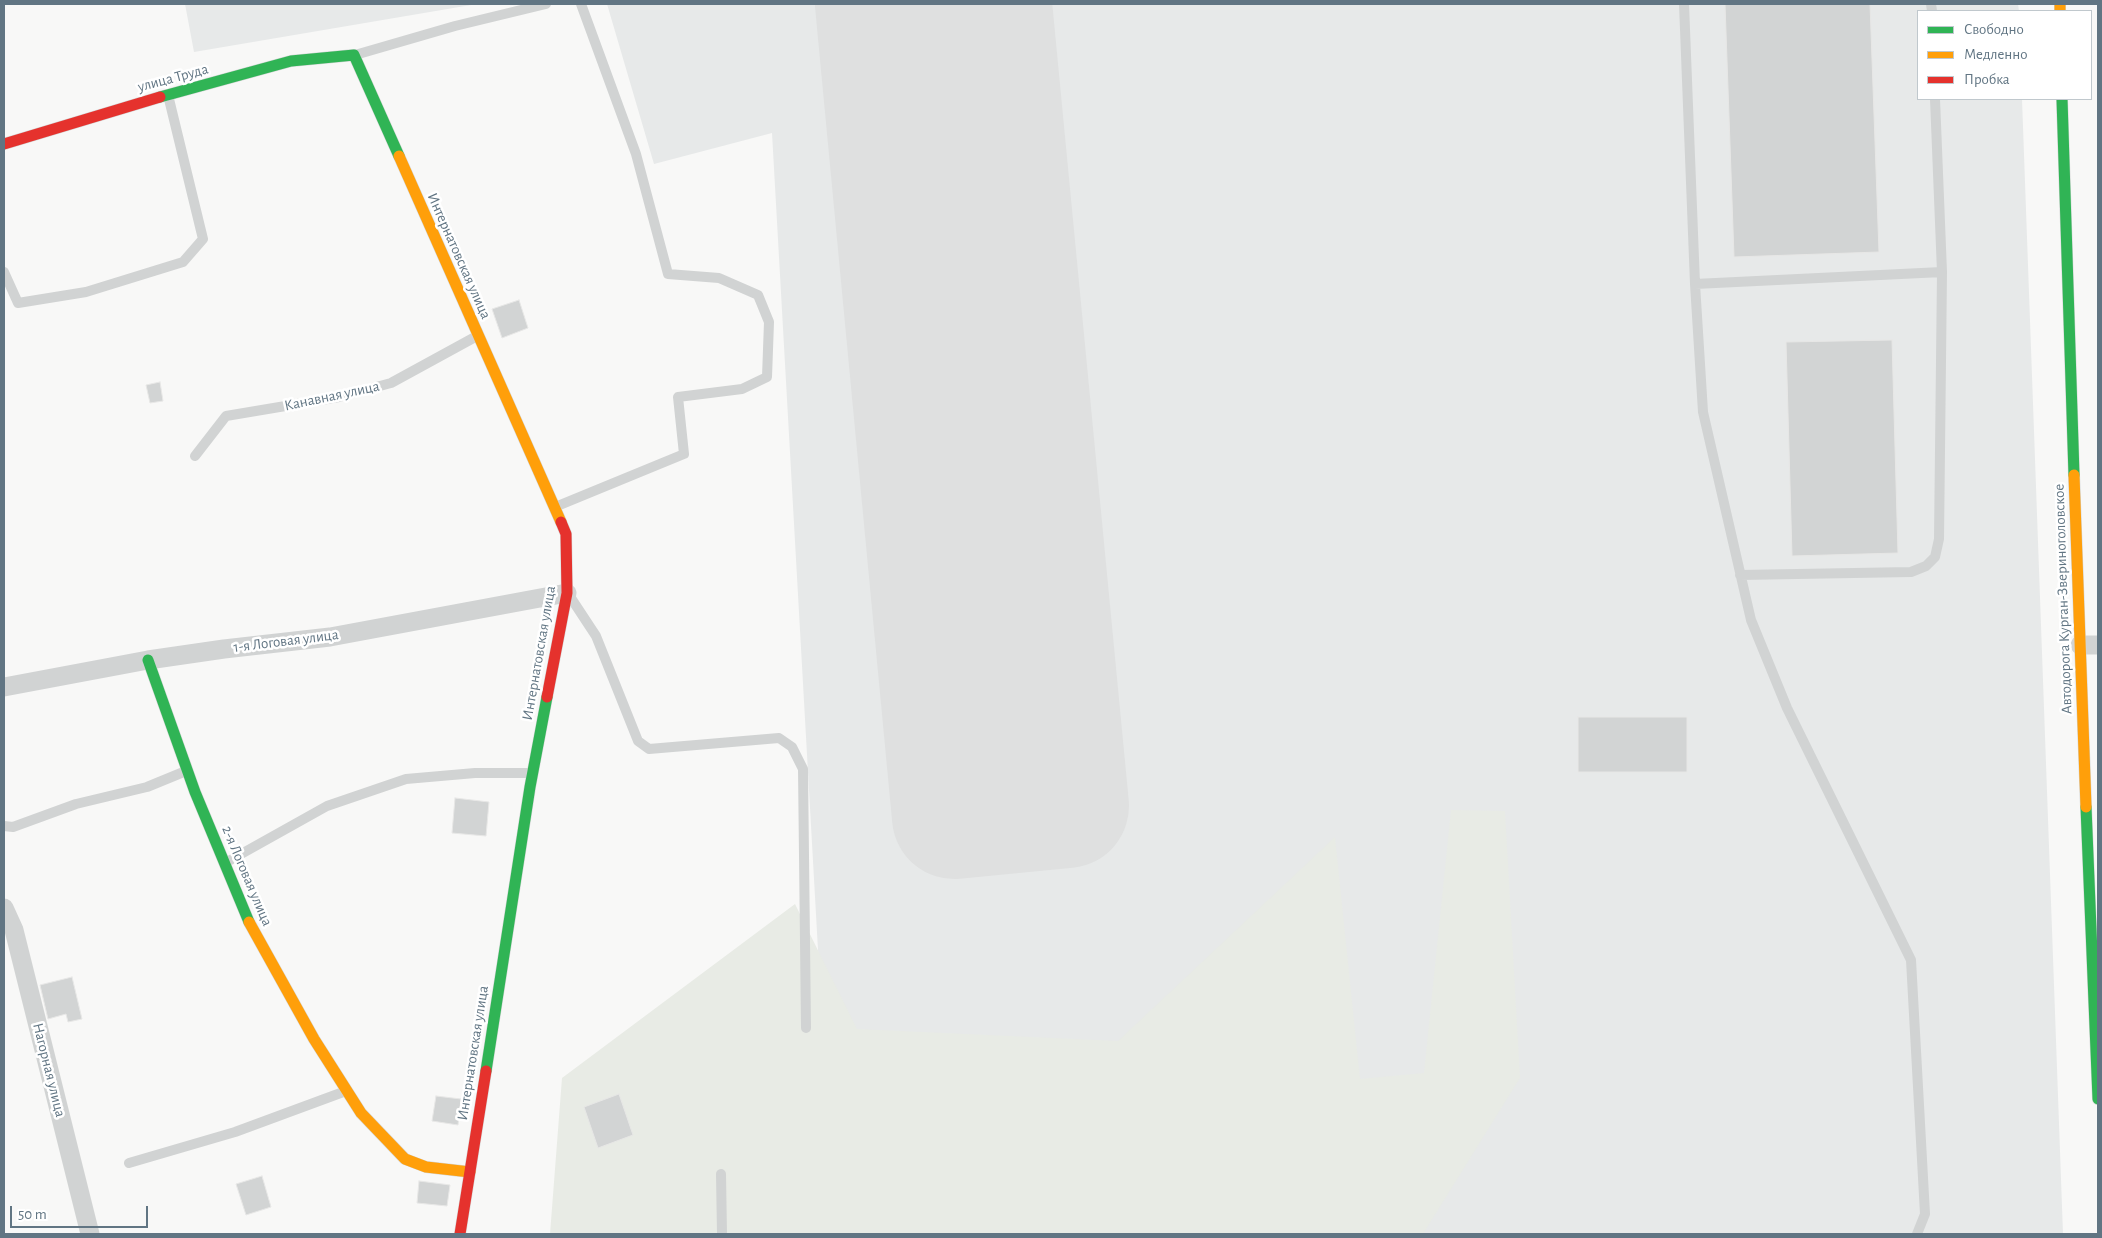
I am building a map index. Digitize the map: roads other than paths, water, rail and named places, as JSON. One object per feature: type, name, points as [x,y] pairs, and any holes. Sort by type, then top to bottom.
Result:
[{"type":"street","name":"улица Труда","points":[[4,144],[168,95],[291,61],[354,55]]},
{"type":"street","name":"Интернатовская улица","points":[[354,55],[566,534],[567,593],[533,773],[460,1234]]},
{"type":"street","name":"Автодорога Курган-Звериноголовское","points":[[2062,100],[2089,645],[2098,1098]]},
{"type":"street","name":"1-я Логовая улица","points":[[4,686],[148,660],[330,637],[567,593]]},
{"type":"street","name":"2-я Логовая улица","points":[[148,660],[195,792],[251,927],[314,1039],[361,1113],[405,1159],[426,1167],[470,1172]]},
{"type":"street","name":"Нагорная улица","points":[[4,908],[14,930],[90,1234]]},
{"type":"lane","points":[[354,55],[455,26],[546,4]]},
{"type":"lane","points":[[554,507],[684,454],[678,397],[742,389],[767,377],[769,322],[758,295],[719,278],[668,274],[636,154],[581,4]]},
{"type":"lane","points":[[1684,4],[1695,284],[1703,412],[1751,620],[1787,708],[1911,960],[1925,1214],[1917,1234]]},
{"type":"lane","points":[[4,272],[18,303],[86,292],[183,262],[203,239],[168,95]]},
{"type":"lane","points":[[1740,575],[1911,572],[1926,566],[1935,557],[1939,539],[1942,272],[1935,100]]},
{"type":"lane","points":[[1695,284],[1942,272]]},
{"type":"lane","name":"Канавная улица","points":[[195,456],[226,416],[339,397],[391,383],[478,336]]},
{"type":"lane","points":[[567,593],[596,636],[638,742],[649,749],[779,738],[792,747],[802,769],[806,1028]]},
{"type":"lane","points":[[4,826],[13,827],[76,804],[147,788],[188,770]]},
{"type":"lane","points":[[224,863],[327,806],[406,779],[475,773],[533,773]]},
{"type":"lane","points":[[129,1163],[235,1132],[347,1090]]},
{"type":"lane","points":[[722,1174],[722,1234]]}]
